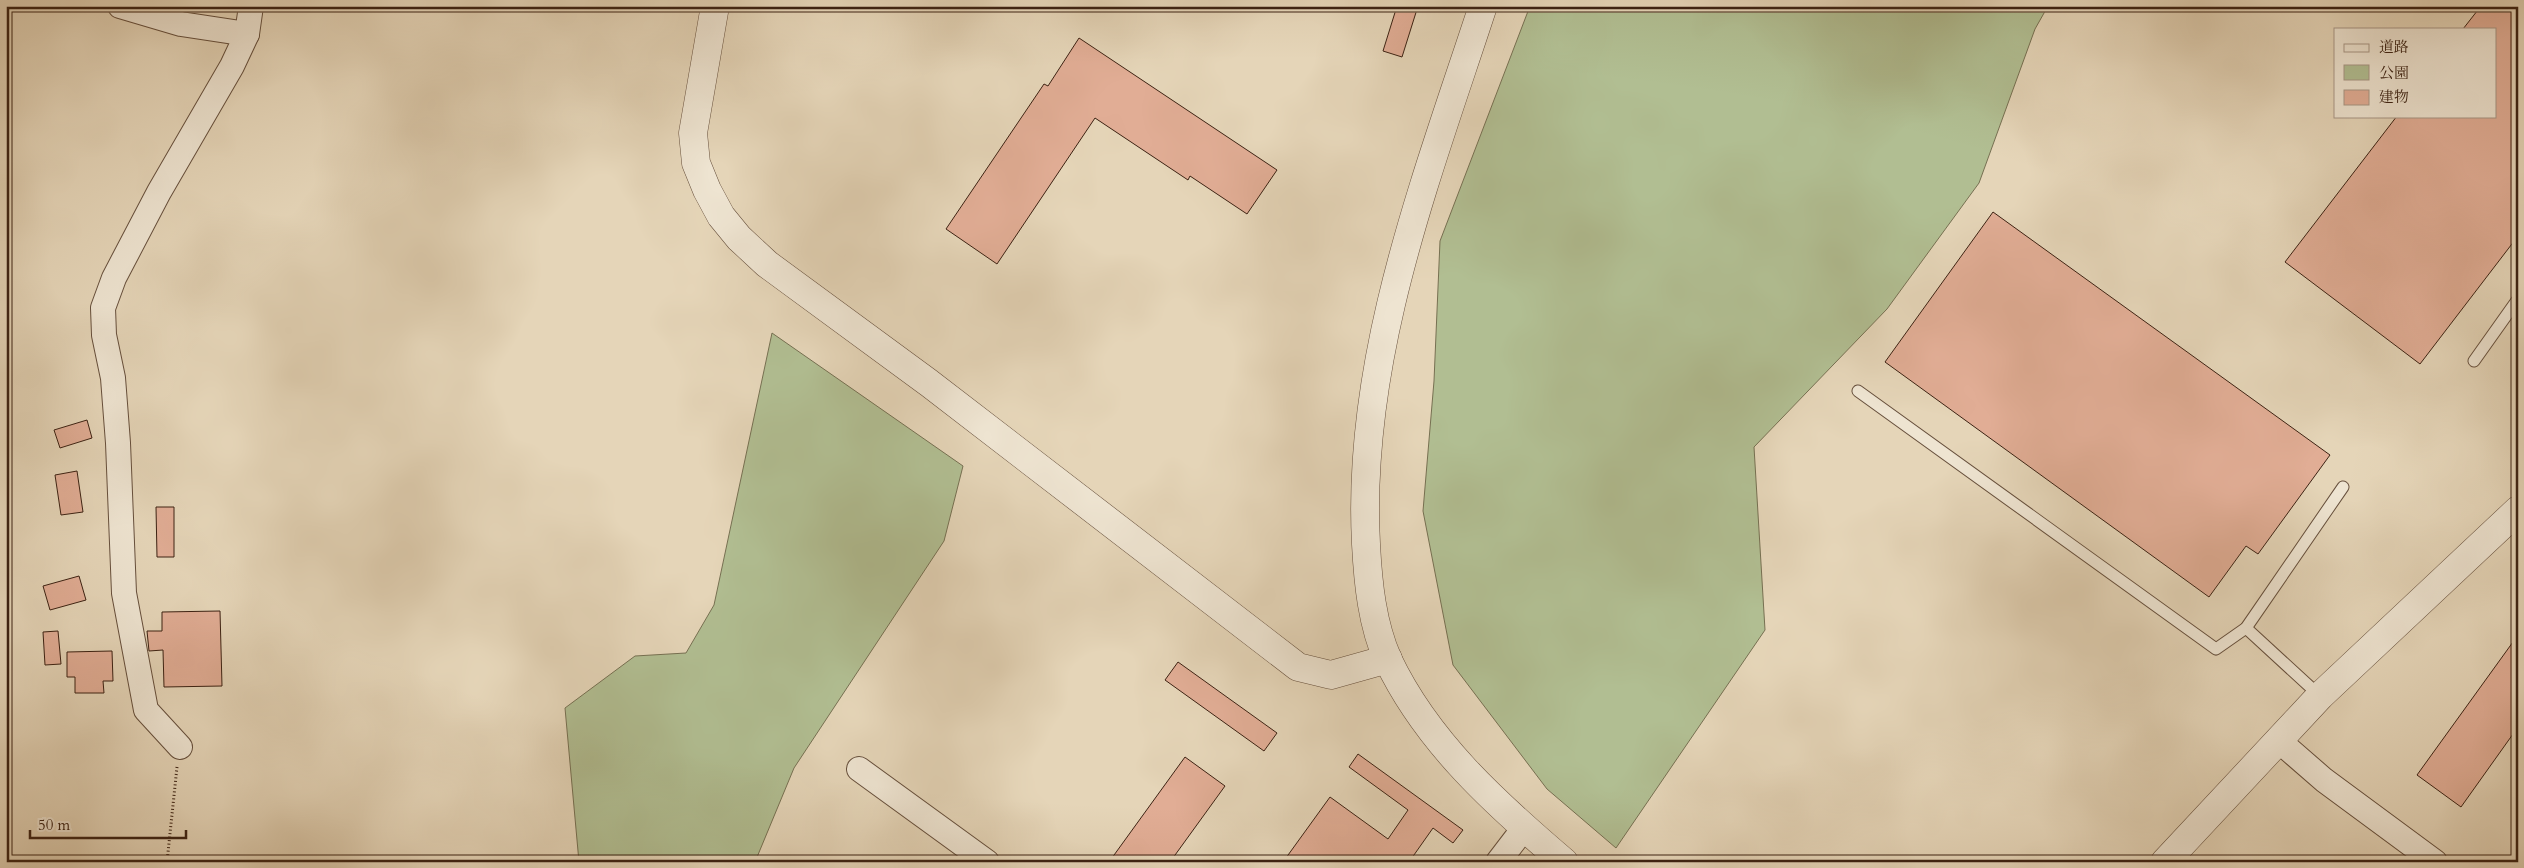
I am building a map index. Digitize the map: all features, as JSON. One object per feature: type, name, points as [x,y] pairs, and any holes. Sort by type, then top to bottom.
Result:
[{"type":"street","points":[[120,6],[181,24],[247,34]]},
{"type":"street","points":[[180,747],[146,710],[124,593],[118,434],[113,378],[104,335],[103,308],[114,278],[159,192],[232,66],[247,34],[251,6]]},
{"type":"street","points":[[715,6],[693,134],[696,163],[707,190],[721,216],[739,238],[767,264],[929,383],[1298,667],[1332,675],[1388,659]]},
{"type":"street","points":[[1483,6],[1410,229],[1386,328],[1369,417],[1364,518],[1367,572],[1374,614],[1388,659],[1414,707],[1440,742],[1488,793],[1524,828],[1564,862]]},
{"type":"street","points":[[2165,862],[2320,696],[2518,510]]},
{"type":"street","points":[[2278,740],[2324,780],[2435,862]]},
{"type":"street","points":[[859,769],[987,862]]},
{"type":"street","points":[[1498,862],[1524,828]]},
{"type":"lane","points":[[2474,361],[2518,299]]},
{"type":"lane","points":[[1858,391],[2216,649],[2246,628],[2343,487]]},
{"type":"lane","points":[[2246,628],[2320,696]]},
{"type":"path","points":[[168,862],[180,747]]},
{"type":"green space","points":[[1530,6],[2048,6],[2035,29],[1979,183],[1887,309],[1754,447],[1765,630],[1616,848],[1547,789],[1453,665],[1423,511],[1434,381],[1440,241]]},
{"type":"green space","points":[[772,333],[963,466],[944,541],[794,768],[755,862],[579,862],[565,708],[635,656],[686,653],[714,605]]},
{"type":"building","points":[[1397,6],[1418,6],[1402,57],[1383,51]]},
{"type":"building","points":[[2481,6],[2518,6],[2518,236],[2420,364],[2285,262],[2395,118],[2496,118],[2496,28],[2464,28]]},
{"type":"building","points":[[1079,38],[1277,170],[1247,214],[1190,176],[1188,180],[1095,118],[997,264],[946,229],[1044,84],[1048,86]]},
{"type":"building","points":[[1993,212],[2330,455],[2258,554],[2246,546],[2209,597],[1885,362]]},
{"type":"building","points":[[87,420],[92,438],[60,448],[54,430]]},
{"type":"building","points":[[77,471],[83,512],[61,515],[55,475]]},
{"type":"building","points":[[156,507],[174,507],[174,557],[157,557]]},
{"type":"building","points":[[79,576],[86,600],[50,610],[43,586]]},
{"type":"building","points":[[220,611],[222,686],[164,687],[163,650],[149,651],[147,631],[162,631],[162,612]]},
{"type":"building","points":[[58,631],[61,664],[45,665],[43,632]]},
{"type":"building","points":[[2518,635],[2518,727],[2461,807],[2417,775]]},
{"type":"building","points":[[112,651],[113,681],[103,681],[104,693],[75,693],[75,677],[67,677],[67,652]]},
{"type":"building","points":[[1178,662],[1277,733],[1264,751],[1165,680]]},
{"type":"building","points":[[1358,754],[1463,830],[1453,843],[1433,828],[1409,862],[1283,862],[1330,797],[1388,839],[1408,810],[1349,767]]},
{"type":"building","points":[[1185,757],[1225,786],[1170,862],[1109,862]]}]
